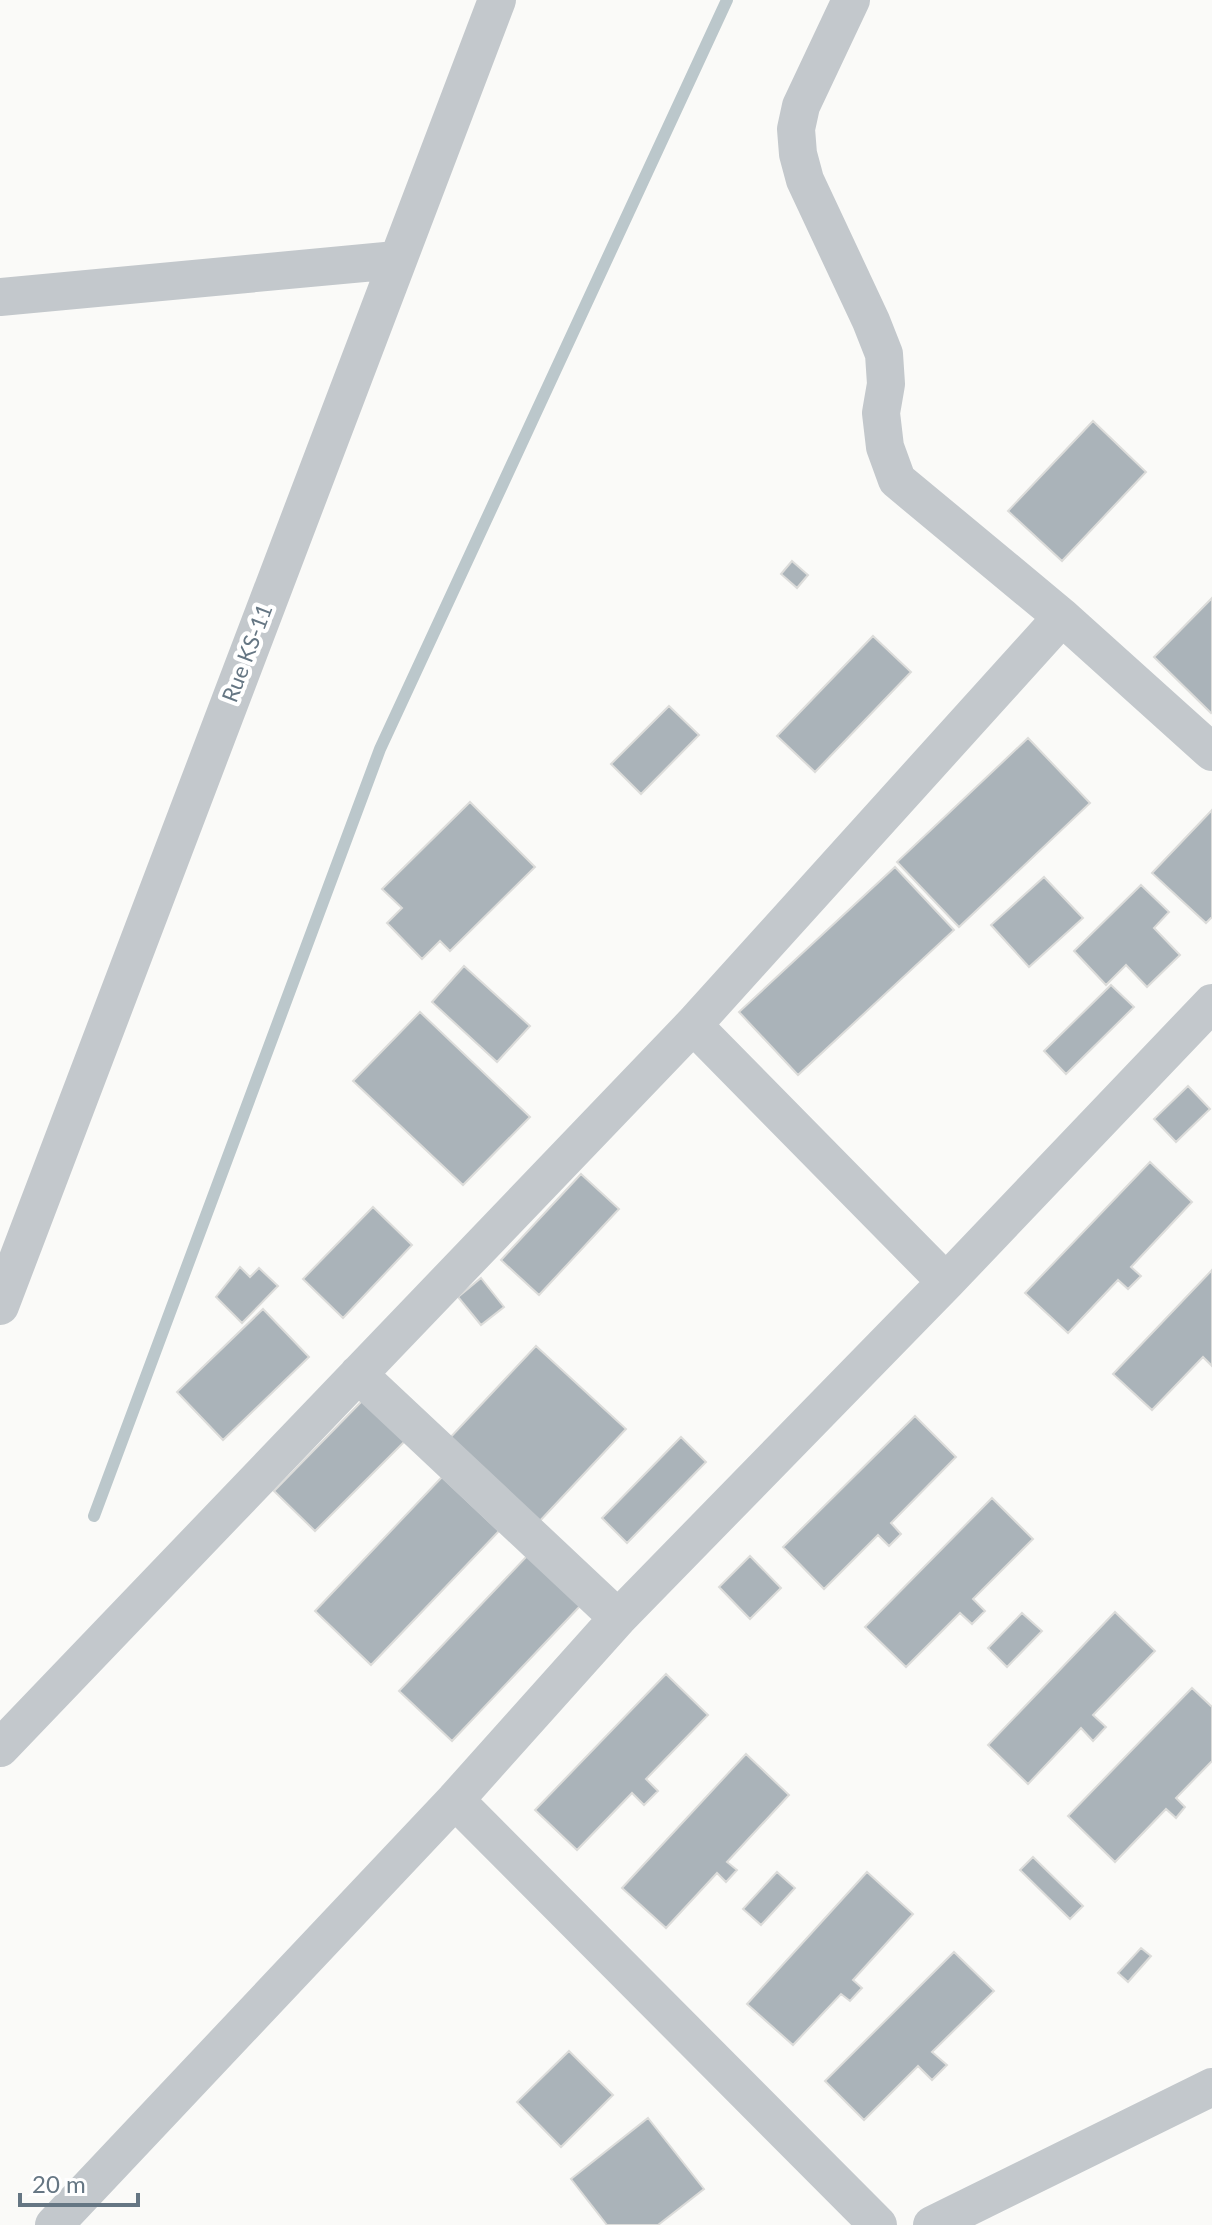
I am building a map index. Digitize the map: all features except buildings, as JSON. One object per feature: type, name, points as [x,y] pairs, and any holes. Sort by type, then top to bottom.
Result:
[{"type":"street","name":"Rue KS-11","points":[[0,1306],[497,0]]},
{"type":"street","points":[[851,0],[801,106],[796,129],[798,154],[805,180],[884,354],[886,384],[881,413],[885,447],[897,480],[1062,617],[1212,752]]},
{"type":"street","points":[[0,297],[396,260]]},
{"type":"street","points":[[0,1748],[693,1025],[1062,617]]},
{"type":"street","points":[[54,2225],[455,1800],[618,1618],[946,1282],[1212,1003]]},
{"type":"street","points":[[693,1025],[946,1282]]},
{"type":"street","points":[[358,1374],[618,1618]]},
{"type":"street","points":[[455,1800],[878,2225]]},
{"type":"street","points":[[932,2225],[980,2215],[1212,2087]]},
{"type":"waterway","points":[[94,1516],[380,749],[727,0]]}]
